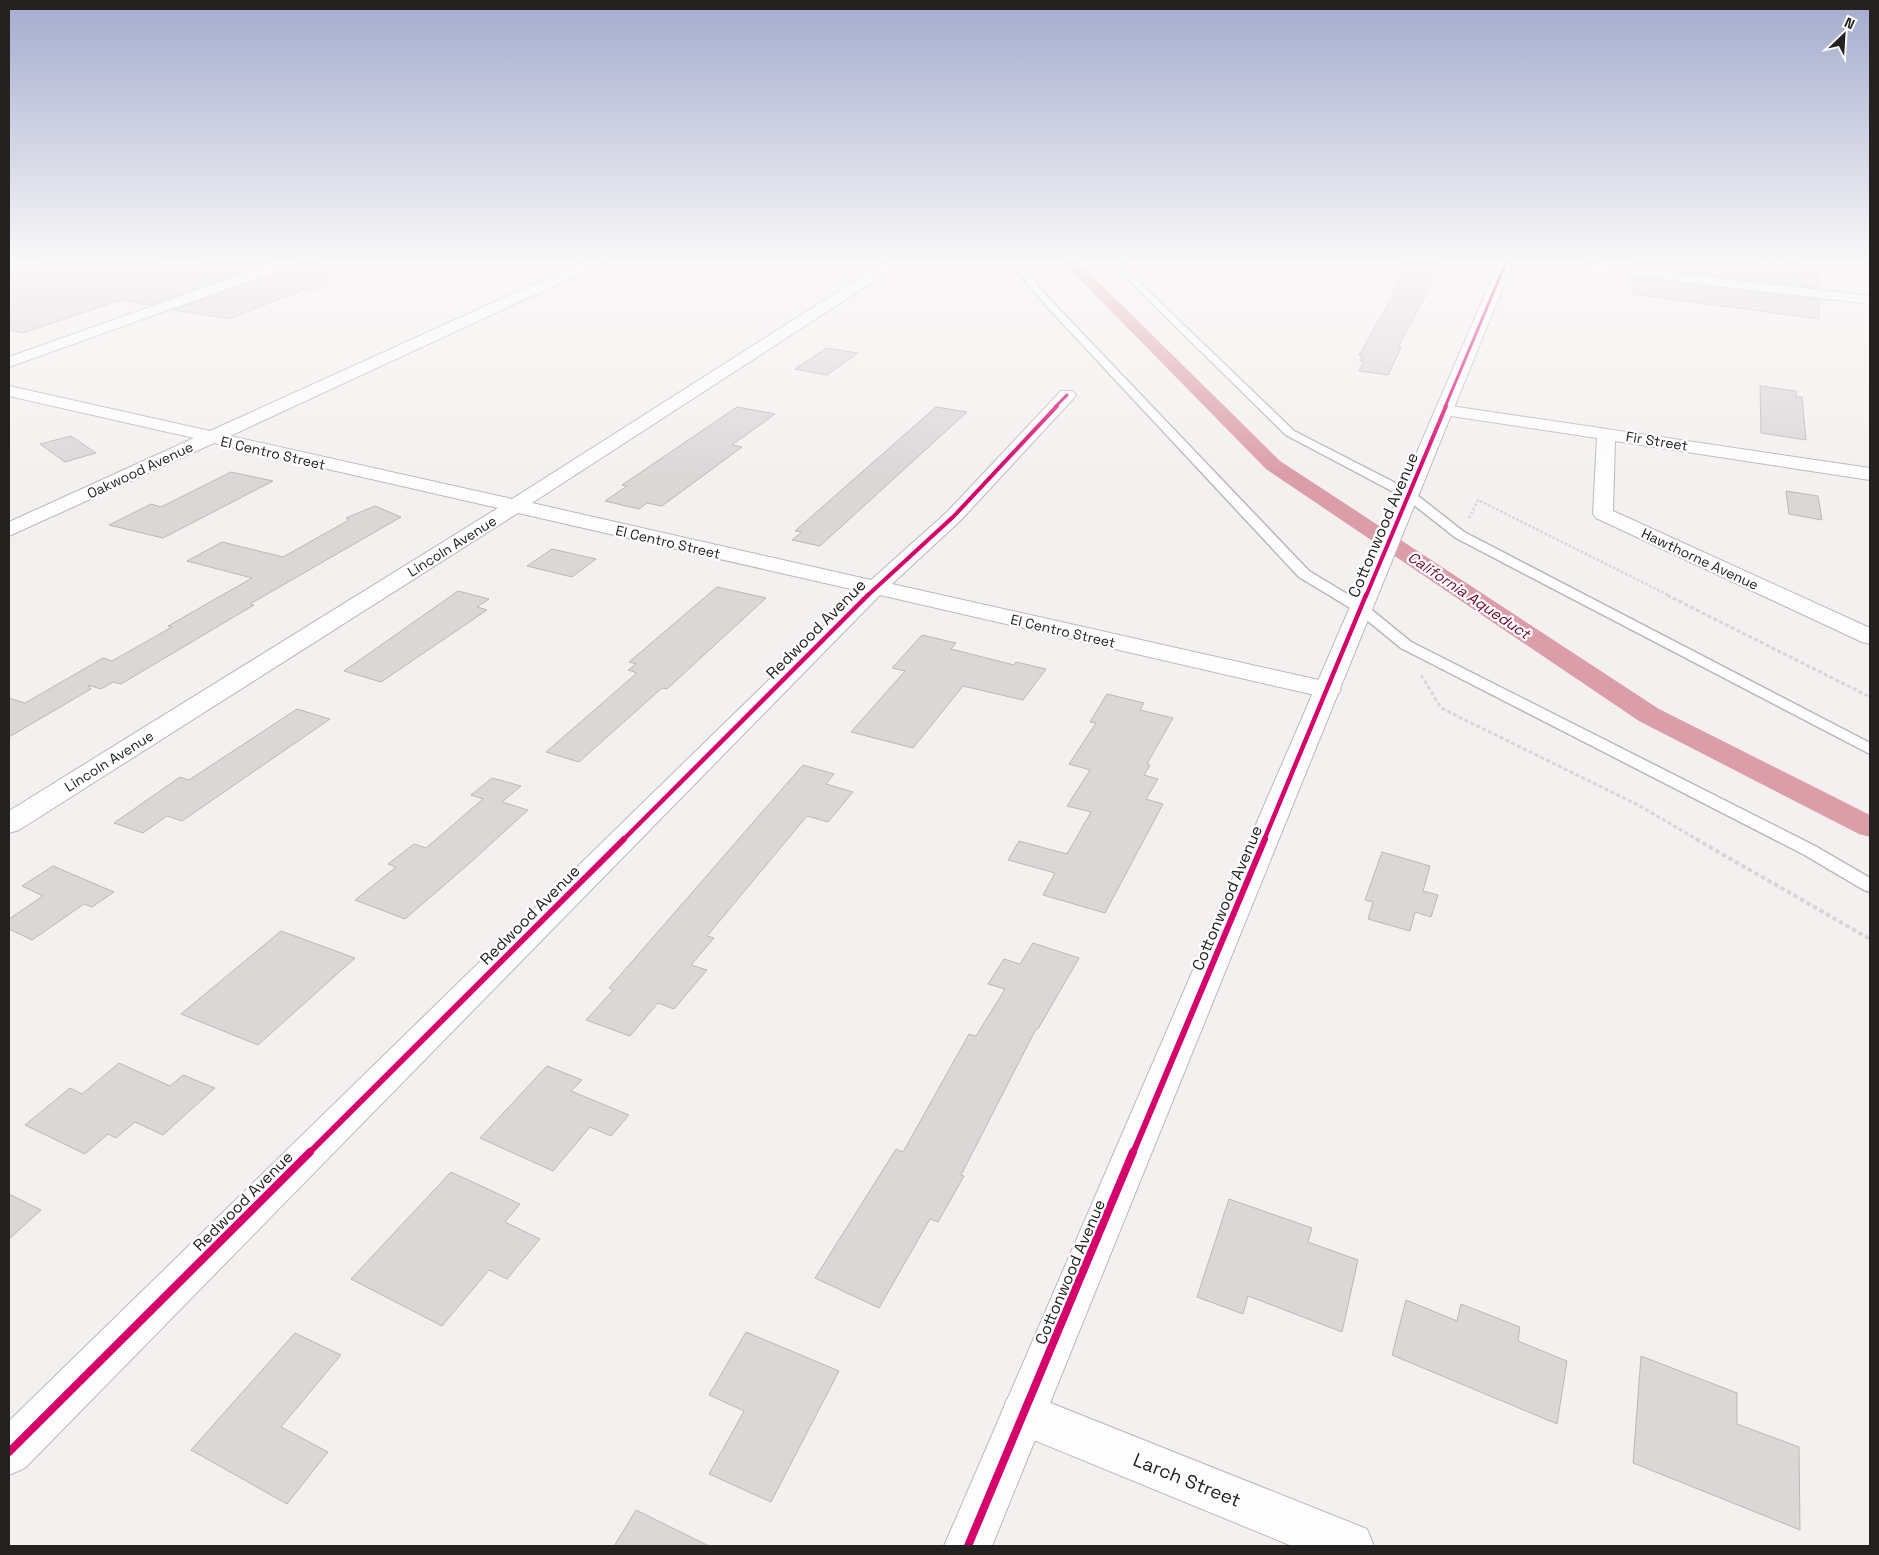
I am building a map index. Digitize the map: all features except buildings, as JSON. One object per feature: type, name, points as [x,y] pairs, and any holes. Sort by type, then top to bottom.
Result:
[{"type":"street","points":[[9,362],[91,333]]},
{"type":"street","name":"Oakwood Avenue","points":[[9,530],[440,333]]},
{"type":"street","name":"Lincoln Avenue","points":[[9,824],[513,507],[784,333]]},
{"type":"street","name":"Cottonwood Avenue","points":[[968,1546],[1477,333]]},
{"type":"street","name":"El Centro Street","points":[[9,391],[513,507],[1328,690]]},
{"type":"street","name":"Redwood Avenue","points":[[9,1452],[875,588],[954,516],[1067,395]]},
{"type":"street","name":"Fir Street","points":[[1444,410],[1870,474]]},
{"type":"street","name":"Hawthorne Avenue","points":[[1606,433],[1603,514],[1870,637]]},
{"type":"street","name":"Larch Street","points":[[1024,1414],[1350,1546]]},
{"type":"lane","points":[[1076,333],[1304,574],[1362,609],[1406,645],[1808,850],[1870,886]]},
{"type":"lane","points":[[1187,333],[1290,433],[1409,495],[1460,535],[1870,749]]},
{"type":"path","points":[[1502,557],[1467,522],[1478,500],[1870,697]]},
{"type":"path","points":[[1432,658],[1421,676],[1441,708],[1640,806],[1870,939]]},
{"type":"waterway","name":"California Aqueduct","points":[[1141,333],[1273,465],[1649,715],[1870,827]]},
{"type":"cycle path","points":[[968,1546],[1477,333]]},
{"type":"cycle path","points":[[9,1452],[875,588],[954,516],[1067,395]]}]
